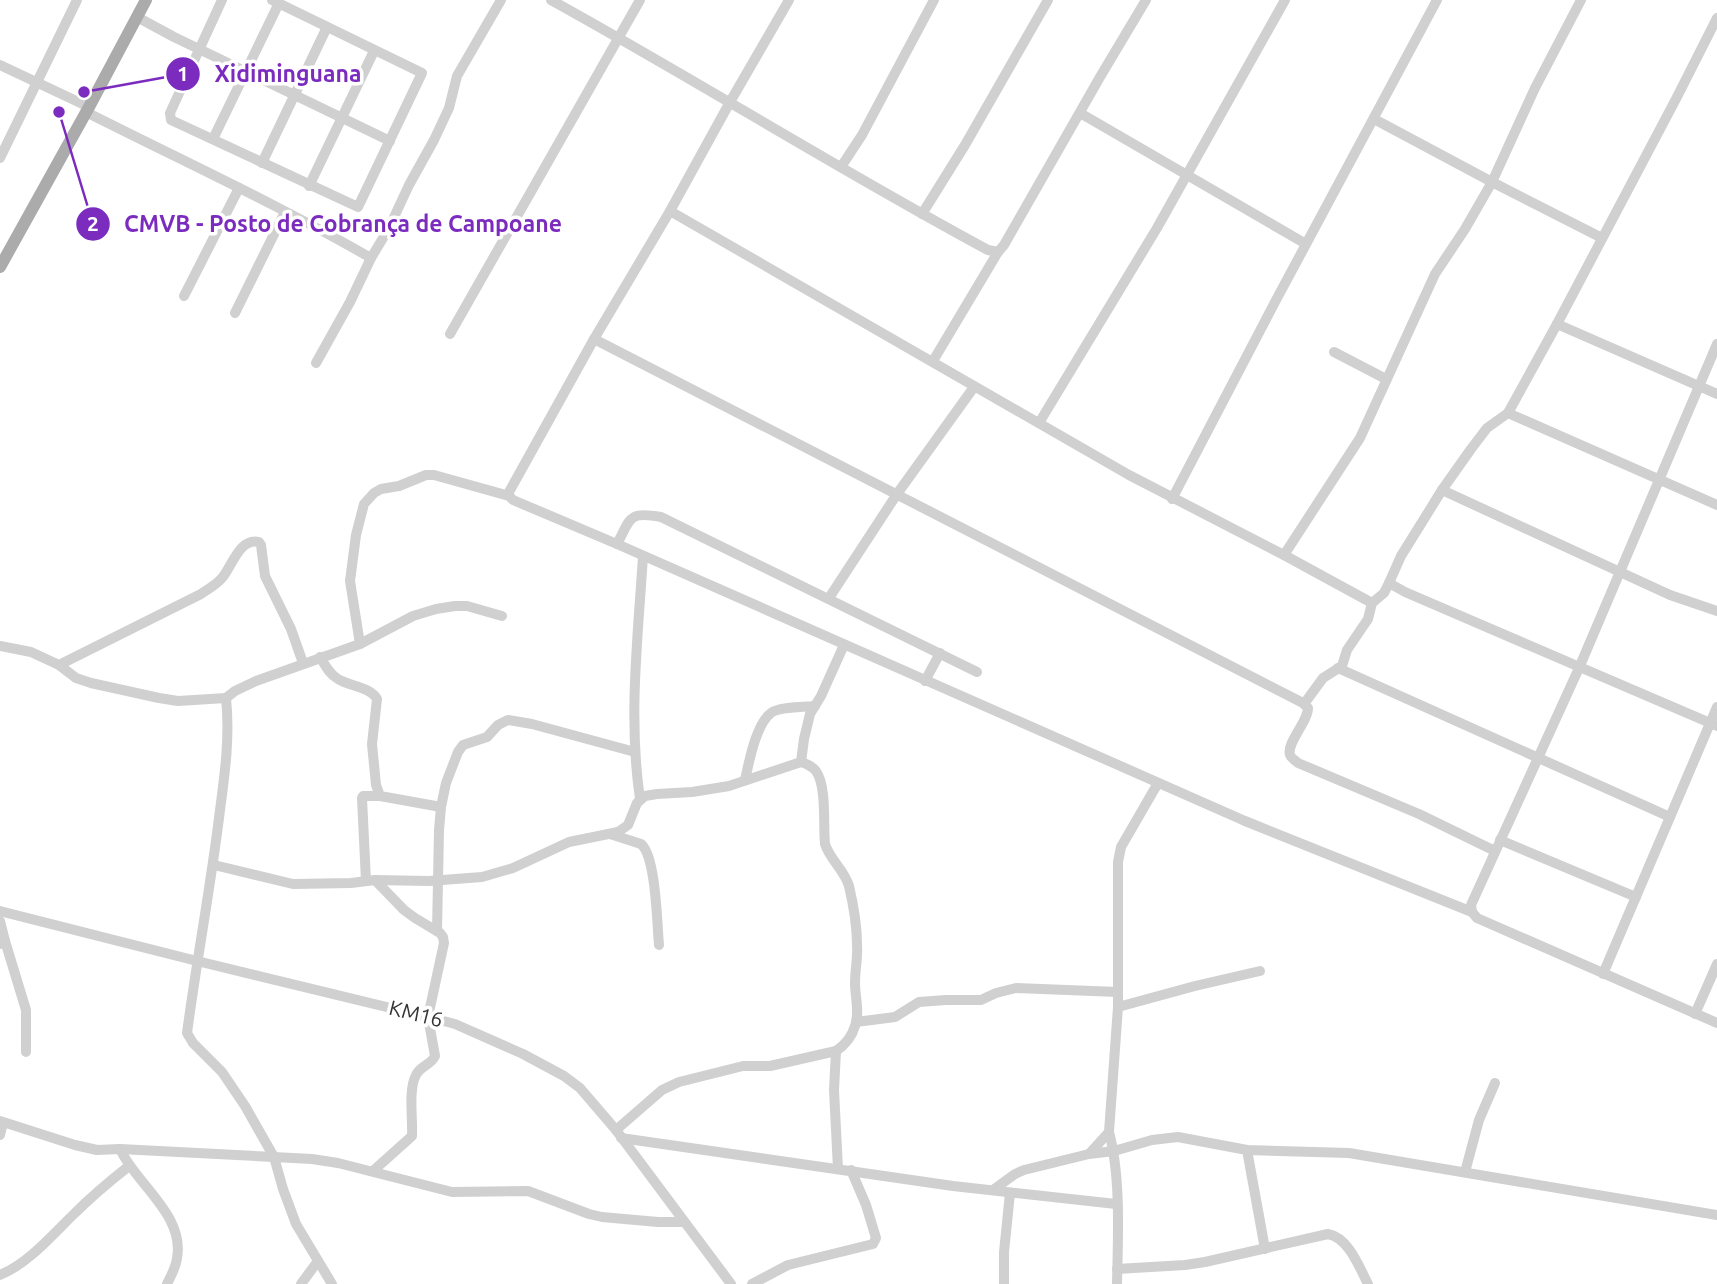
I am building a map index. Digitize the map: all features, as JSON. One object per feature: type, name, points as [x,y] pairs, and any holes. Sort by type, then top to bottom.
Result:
[{"type":"main road","points":[[0,267],[146,0]]},
{"type":"street","points":[[0,158],[77,0]]},
{"type":"street","points":[[214,139],[275,2],[422,73],[358,207],[171,120],[222,0]]},
{"type":"street","points":[[316,363],[389,228],[444,118],[457,76],[501,0]]},
{"type":"street","points":[[551,0],[922,215],[988,250],[998,251]]},
{"type":"street","points":[[450,334],[640,0]]},
{"type":"street","points":[[509,496],[594,339],[789,0]]},
{"type":"street","points":[[841,167],[862,135],[934,0]]},
{"type":"street","points":[[922,215],[1048,0]]},
{"type":"street","points":[[933,361],[1004,245],[1146,0]]},
{"type":"street","points":[[1039,423],[1157,228],[1286,0]]},
{"type":"street","points":[[1172,499],[1437,0]]},
{"type":"street","points":[[1284,555],[1360,438],[1435,274],[1492,182],[1535,88],[1581,0]]},
{"type":"street","points":[[137,17],[390,141]]},
{"type":"street","points":[[1304,704],[1323,678],[1343,663],[1347,650],[1368,619],[1372,603],[1384,593],[1401,556],[1486,428],[1508,413],[1717,18]]},
{"type":"street","points":[[262,163],[327,27]]},
{"type":"street","points":[[309,186],[374,51]]},
{"type":"street","points":[[0,66],[332,235],[371,258]]},
{"type":"street","points":[[1080,113],[1306,244]]},
{"type":"street","points":[[1374,119],[1602,238]]},
{"type":"street","points":[[184,296],[239,188]]},
{"type":"street","points":[[670,211],[1172,499],[1372,603]]},
{"type":"street","points":[[235,313],[285,212]]},
{"type":"street","points":[[1557,324],[1717,394]]},
{"type":"street","points":[[594,339],[1304,704],[1308,708],[1307,716],[1290,751],[1290,755],[1298,763],[1419,814],[1495,851]]},
{"type":"street","points":[[1472,912],[1471,905],[1579,668],[1717,344]]},
{"type":"street","points":[[1334,352],[1386,379]]},
{"type":"street","points":[[829,598],[897,494],[974,387]]},
{"type":"street","points":[[1508,413],[1717,505]]},
{"type":"street","points":[[360,644],[350,581],[356,535],[368,498],[381,489],[399,486],[430,474],[509,496],[1158,783],[1290,840],[1472,912],[1477,918],[1717,1023]]},
{"type":"street","points":[[1443,490],[1670,595],[1717,611]]},
{"type":"street","points":[[617,544],[633,517],[640,514],[661,517],[976,673]]},
{"type":"street","points":[[60,665],[200,595],[220,580],[239,551],[247,542],[254,540],[261,545],[265,576],[291,629],[303,663]]},
{"type":"street","points":[[640,799],[635,752],[635,694],[636,640],[643,556]]},
{"type":"street","points":[[1389,583],[1579,668],[1713,724]]},
{"type":"street","points":[[0,646],[31,652],[60,665],[84,681],[178,701],[226,698],[256,681],[360,644],[413,616],[454,606],[467,606],[502,616]]},
{"type":"street","points":[[801,762],[808,722],[844,645]]},
{"type":"street","points":[[925,681],[940,653]]},
{"type":"street","points":[[320,657],[334,677],[376,696],[372,744],[376,785],[380,796]]},
{"type":"street","points":[[1338,668],[1670,817]]},
{"type":"street","points":[[226,698],[228,750],[214,865],[187,1036],[222,1072],[245,1106],[274,1157],[296,1224],[332,1284]]},
{"type":"street","points":[[745,780],[755,740],[771,713],[815,706]]},
{"type":"street","points":[[1603,974],[1713,724],[1717,707]]},
{"type":"street","points":[[438,931],[441,807],[446,783],[463,745],[487,737],[498,725],[508,720],[635,752]]},
{"type":"street","points":[[214,865],[293,884],[439,881],[491,876],[569,842],[618,832],[628,825],[640,799],[657,793],[692,792],[729,786],[801,762],[812,767],[817,772],[822,788],[827,853],[839,866],[848,884],[857,947],[855,984],[858,1016],[850,1037],[836,1051],[770,1066],[743,1066],[679,1082],[662,1090],[618,1134]]},
{"type":"street","points":[[1117,1284],[1114,1151],[1109,1132],[1118,1007],[1119,854],[1158,783]]},
{"type":"street","points":[[373,1171],[412,1136],[413,1080],[419,1070],[435,1056],[428,1017],[444,943],[438,931],[404,910],[371,881],[362,798],[365,795],[380,796],[441,807]]},
{"type":"street","points":[[609,834],[641,844],[648,851],[652,867],[659,945]]},
{"type":"street","points":[[1500,840],[1636,897]]},
{"type":"street","name":"KM16","points":[[0,911],[454,1024],[523,1054],[564,1076],[580,1088],[731,1284]]},
{"type":"street","points":[[0,920],[3,943],[26,1010],[26,1052]]},
{"type":"street","points":[[1695,1014],[1717,964]]},
{"type":"street","points":[[1118,1007],[1260,971]]},
{"type":"street","points":[[856,1022],[895,1017],[919,1002],[981,1000],[1016,988],[1118,992]]},
{"type":"street","points":[[836,1051],[834,1090],[838,1168]]},
{"type":"street","points":[[1465,1172],[1479,1120],[1495,1083]]},
{"type":"street","points":[[0,1135],[2,1122],[97,1150],[312,1159],[373,1171],[452,1192],[528,1191],[589,1214],[658,1222],[684,1222]]},
{"type":"street","points":[[1089,1154],[1109,1132]]},
{"type":"street","points":[[618,1134],[953,1186],[1116,1204]]},
{"type":"street","points":[[993,1190],[1018,1171],[1089,1154],[1114,1151],[1152,1140],[1178,1137],[1247,1150],[1349,1153],[1717,1215]]},
{"type":"street","points":[[120,1149],[129,1166],[167,1212],[173,1224],[178,1243],[177,1259],[167,1284]]},
{"type":"street","points":[[1247,1150],[1265,1249]]},
{"type":"street","points":[[0,1275],[13,1270],[129,1166]]},
{"type":"street","points":[[752,1284],[788,1265],[873,1244],[876,1238],[850,1170]]},
{"type":"street","points":[[1004,1284],[1004,1252],[1010,1193]]},
{"type":"street","points":[[1117,1269],[1185,1265],[1328,1234],[1336,1236],[1344,1243],[1368,1284]]},
{"type":"street","points":[[301,1284],[318,1261]]},
{"type":"place","name":"Xidiminguana","points":[[84,92]]},
{"type":"place","name":"CMVB - Posto de Cobrança de Campoane","points":[[59,112]]}]
